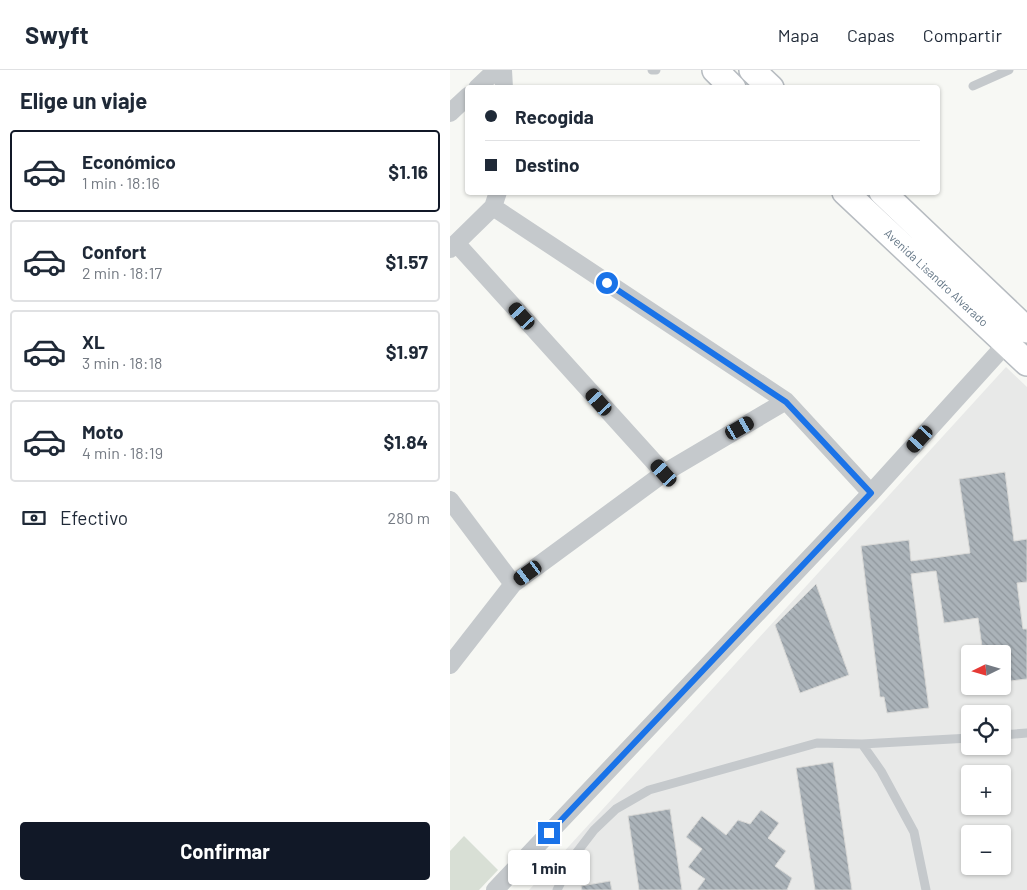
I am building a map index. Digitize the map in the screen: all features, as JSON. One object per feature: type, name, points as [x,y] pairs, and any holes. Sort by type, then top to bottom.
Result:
[{"type":"street","points":[[480,85],[496,70]]},
{"type":"street","points":[[503,70],[504,85]]},
{"type":"street","points":[[715,70],[730,85]]},
{"type":"street","points":[[752,70],[768,85]]},
{"type":"street","points":[[450,113],[465,99]]},
{"type":"street","name":"Avenida Lisandro Alvarado","points":[[848,195],[1027,364]]},
{"type":"street","name":"Avenida Lisandro Alvarado","points":[[885,195],[1027,330]]},
{"type":"street","points":[[664,473],[453,247],[496,200],[786,402],[871,493]]},
{"type":"street","points":[[495,890],[871,493],[1006,344]]},
{"type":"street","points":[[450,665],[513,584],[664,473],[786,402]]},
{"type":"street","points":[[450,500],[513,584]]},
{"type":"lane","points":[[973,86],[1009,70]]},
{"type":"lane","points":[[1011,734],[1027,733]]},
{"type":"lane","points":[[557,890],[574,856],[594,830],[616,809],[649,790],[817,743],[862,744],[961,738]]},
{"type":"lane","points":[[862,744],[881,771],[914,832],[926,890]]},
{"type":"shaded area","points":[[1006,367],[1027,387],[1027,890],[529,890]]},
{"type":"shaded area","points":[[464,836],[498,870],[479,890],[450,890],[450,851]]},
{"type":"building","points":[[1005,472],[1014,541],[1027,539],[1027,582],[1017,583],[1023,629],[1027,629],[1027,679],[1011,681],[1011,645],[982,645],[978,618],[944,623],[936,571],[911,574],[929,708],[887,713],[884,697],[880,697],[861,546],[909,540],[911,561],[970,553],[959,479]]},
{"type":"building","points":[[816,584],[849,675],[800,693],[775,625]]},
{"type":"building","points":[[833,762],[852,890],[815,890],[796,768]]},
{"type":"building","points":[[670,809],[682,890],[639,890],[628,816]]},
{"type":"building","points":[[761,810],[779,823],[768,838],[786,851],[775,866],[792,878],[787,890],[697,890],[705,879],[688,867],[702,849],[686,837],[702,816],[726,835],[738,820],[750,824]]},
{"type":"building","points":[[610,881],[612,890],[582,890],[581,886]]},
{"type":"route","points":[[549,833],[871,493],[786,402],[607,283]]}]
